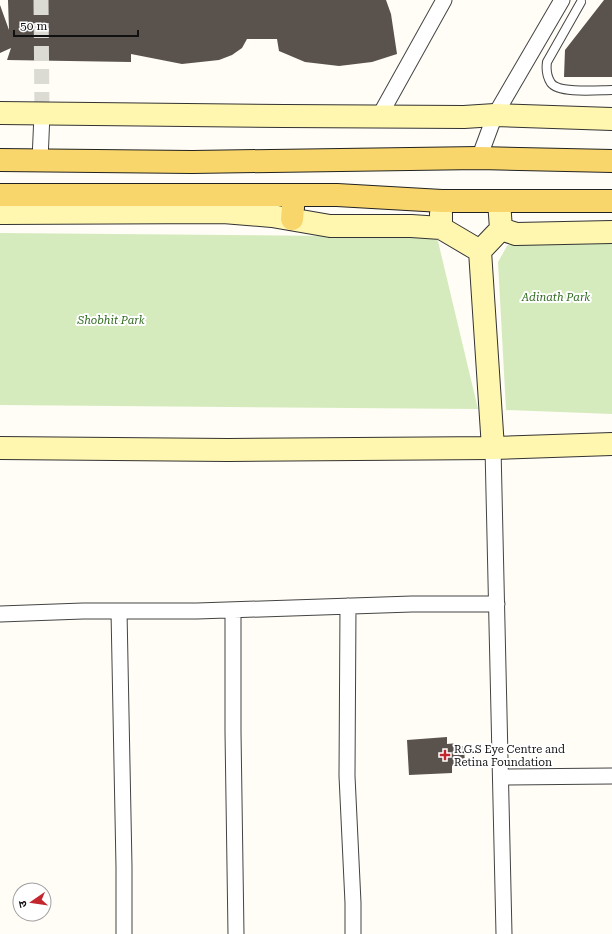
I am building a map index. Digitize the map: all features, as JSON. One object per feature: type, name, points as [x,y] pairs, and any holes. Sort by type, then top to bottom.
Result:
[{"type":"main road","points":[[0,160],[192,162],[479,158],[612,161]]},
{"type":"main road","points":[[0,195],[336,196],[442,202],[612,201]]},
{"type":"main road","points":[[292,219],[294,196]]},
{"type":"street","points":[[380,116],[444,0]]},
{"type":"street","points":[[479,158],[495,115],[562,0]]},
{"type":"street","points":[[0,113],[284,116],[495,115],[612,119]]},
{"type":"street","points":[[40,160],[42,114]]},
{"type":"street","points":[[500,201],[501,229],[480,251],[493,448],[504,934]]},
{"type":"street","points":[[441,228],[442,202]]},
{"type":"street","points":[[0,213],[223,212],[272,216],[330,226],[411,226],[441,228],[480,251]]},
{"type":"street","points":[[501,229],[516,234],[612,232]]},
{"type":"street","points":[[0,448],[228,450],[493,448],[612,444]]},
{"type":"street","points":[[0,614],[83,611],[233,610],[412,604],[496,604]]},
{"type":"street","points":[[348,606],[347,776],[354,903],[353,934]]},
{"type":"street","points":[[233,610],[236,934]]},
{"type":"street","points":[[119,611],[124,934]]},
{"type":"street","points":[[501,777],[612,776]]},
{"type":"lane","points":[[581,2],[547,62],[546,71],[548,78],[557,88],[567,90],[612,90]]},
{"type":"green space","name":"Shobhit Park","points":[[0,233],[437,237],[478,409],[0,405]]},
{"type":"green space","name":"Adinath Park","points":[[516,241],[612,242],[612,414],[506,410],[498,262],[507,246]]},
{"type":"building","points":[[8,0],[386,0],[391,14],[397,54],[372,62],[339,66],[305,62],[279,51],[277,39],[247,39],[242,48],[232,55],[219,60],[182,64],[131,54],[131,62],[7,60],[11,48],[0,53],[0,5],[9,30]]},
{"type":"building","points":[[604,0],[612,0],[612,77],[564,77],[565,50]]},
{"type":"building","points":[[447,737],[447,744],[458,743],[458,746],[464,746],[465,765],[452,766],[452,773],[409,775],[407,740]]},
{"type":"tunnel","points":[[41,0],[42,114]]},
{"type":"place","name":"R.G.S Eye Centre and Retina Foundation","points":[[445,755]]}]
